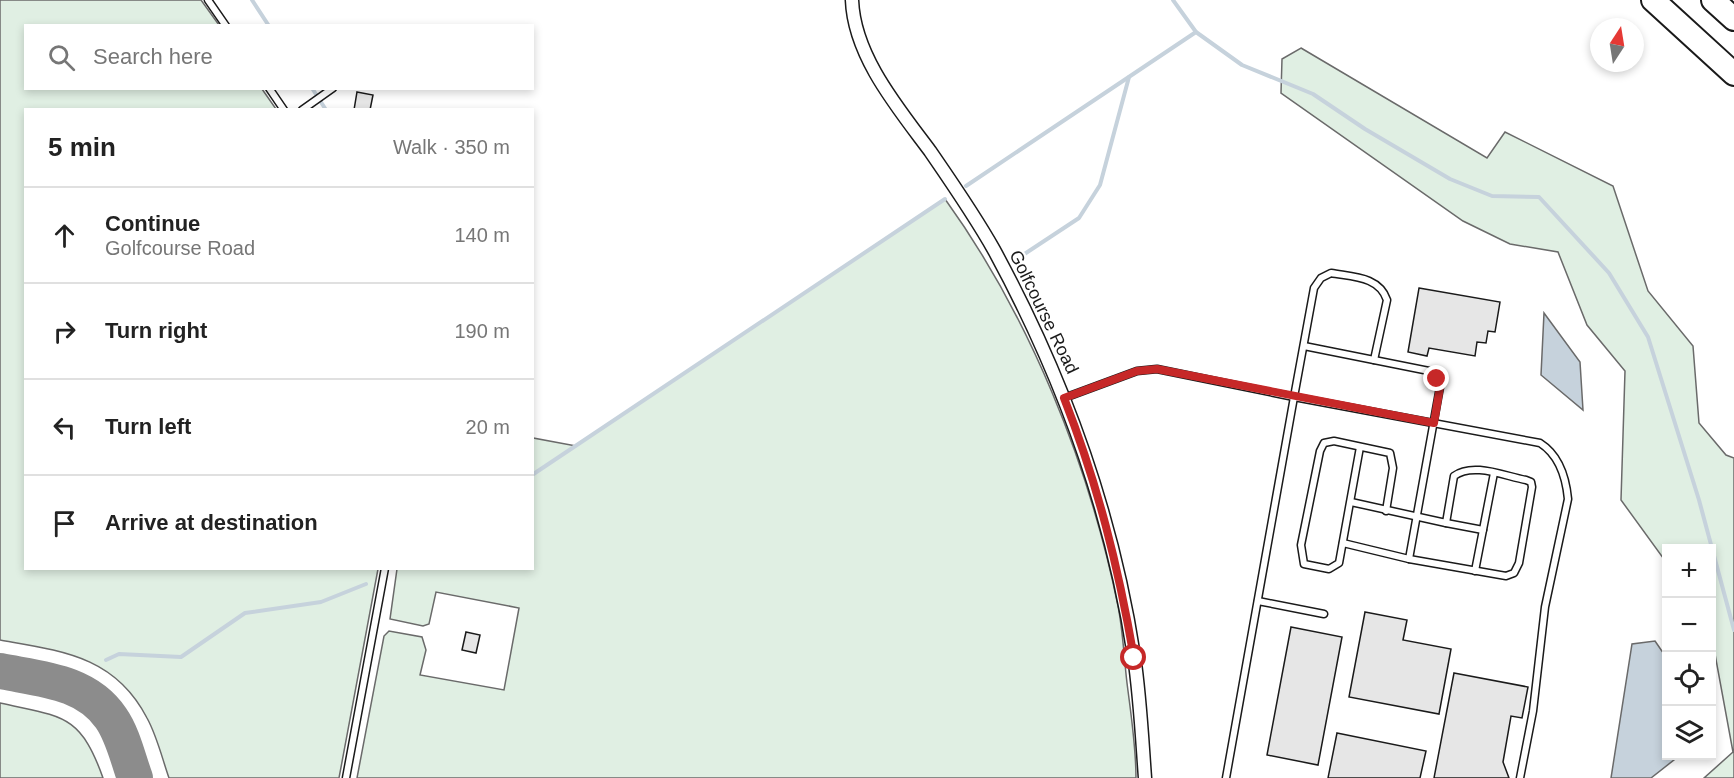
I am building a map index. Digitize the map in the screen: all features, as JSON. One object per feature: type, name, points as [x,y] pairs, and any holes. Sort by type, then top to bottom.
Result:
[{"type":"highway","points":[[1653,0],[1734,74]]},
{"type":"highway","points":[[1671,0],[1734,57]]},
{"type":"highway","points":[[1713,0],[1734,19]]},
{"type":"street","name":"Golfcourse Road","points":[[852,0],[852,15],[877,77],[953,184],[994,249],[1053,369],[1093,474],[1123,592],[1134,658],[1145,778]]},
{"type":"lane","points":[[208,0],[225,24]]},
{"type":"lane","points":[[270,90],[283,108]]},
{"type":"lane","points":[[304,108],[332,90]]},
{"type":"lane","points":[[1226,778],[1314,288],[1331,273],[1376,283],[1384,290],[1387,300],[1374,360]]},
{"type":"lane","points":[[1304,346],[1429,371],[1437,379],[1440,387],[1409,559]]},
{"type":"lane","points":[[1064,398],[1148,369],[1540,443],[1551,450],[1567,481],[1568,499],[1545,607],[1533,711],[1520,778]]},
{"type":"lane","points":[[1360,447],[1339,563],[1334,568],[1304,564],[1301,545],[1320,451],[1324,442],[1334,441],[1390,453],[1393,468],[1386,511]]},
{"type":"lane","points":[[1343,543],[1409,559],[1506,576],[1514,573],[1519,563],[1531,482],[1472,469],[1454,476],[1446,523]]},
{"type":"lane","points":[[1475,571],[1494,473]]},
{"type":"lane","points":[[1351,502],[1483,530]]},
{"type":"lane","points":[[346,778],[385,570]]},
{"type":"lane","points":[[1258,601],[1324,614]]},
{"type":"green space","points":[[0,0],[201,0],[218,24],[24,24],[24,90],[263,90],[275,108],[24,108],[24,570],[378,570],[339,778],[169,778],[157,740],[147,718],[134,697],[119,681],[103,669],[65,653],[0,640]]},
{"type":"green space","points":[[1301,48],[1487,158],[1505,132],[1613,186],[1648,291],[1693,346],[1699,423],[1726,455],[1734,458],[1734,778],[1704,778],[1733,752],[1716,660],[1716,544],[1662,544],[1662,556],[1621,500],[1625,371],[1587,325],[1558,252],[1510,244],[1463,221],[1281,93],[1282,59]]},
{"type":"green space","points":[[945,199],[1004,292],[1029,342],[1073,446],[1091,499],[1120,615],[1136,778],[357,778],[384,636],[389,631],[422,637],[426,650],[420,675],[504,690],[519,608],[436,592],[429,624],[423,626],[390,619],[397,570],[534,570],[534,438],[576,446]]},
{"type":"green space","points":[[0,703],[54,716],[77,729],[95,757],[103,778],[0,778]]},
{"type":"shaded area","points":[[1544,313],[1580,362],[1583,410],[1541,375]]},
{"type":"shaded area","points":[[1655,641],[1662,651],[1662,760],[1674,760],[1651,778],[1611,778],[1632,644]]},
{"type":"building","points":[[357,92],[373,95],[370,108],[354,108]]},
{"type":"building","points":[[1419,288],[1500,302],[1495,332],[1488,331],[1486,343],[1477,342],[1475,356],[1429,348],[1427,356],[1408,352]]},
{"type":"building","points":[[1365,612],[1407,620],[1403,640],[1451,649],[1439,714],[1349,697]]},
{"type":"building","points":[[1291,627],[1342,637],[1318,765],[1267,755]]},
{"type":"building","points":[[466,632],[480,635],[476,653],[462,650]]},
{"type":"building","points":[[1454,673],[1528,687],[1522,718],[1511,716],[1503,762],[1509,778],[1434,778]]},
{"type":"building","points":[[1337,733],[1426,751],[1420,778],[1328,778]]},
{"type":"waterway","points":[[252,0],[268,24]]},
{"type":"waterway","points":[[1173,0],[1196,32],[1242,65],[1313,94],[1365,129],[1450,179],[1492,196],[1539,197],[1609,273],[1648,337],[1699,500],[1734,630]]},
{"type":"waterway","points":[[966,186],[1196,32]]},
{"type":"waterway","points":[[1023,255],[1079,218],[1100,185],[1129,77]]},
{"type":"waterway","points":[[313,90],[325,108]]},
{"type":"waterway","points":[[534,474],[945,199]]},
{"type":"waterway","points":[[106,660],[119,654],[181,657],[245,613],[321,602],[366,584]]},
{"type":"taxiway","points":[[0,671],[61,684],[89,696],[101,706],[115,725],[135,778]]},
{"type":"route","points":[[1134,658],[1123,592],[1105,514],[1064,398],[1137,371],[1157,369],[1434,423],[1440,387],[1437,379]]}]
